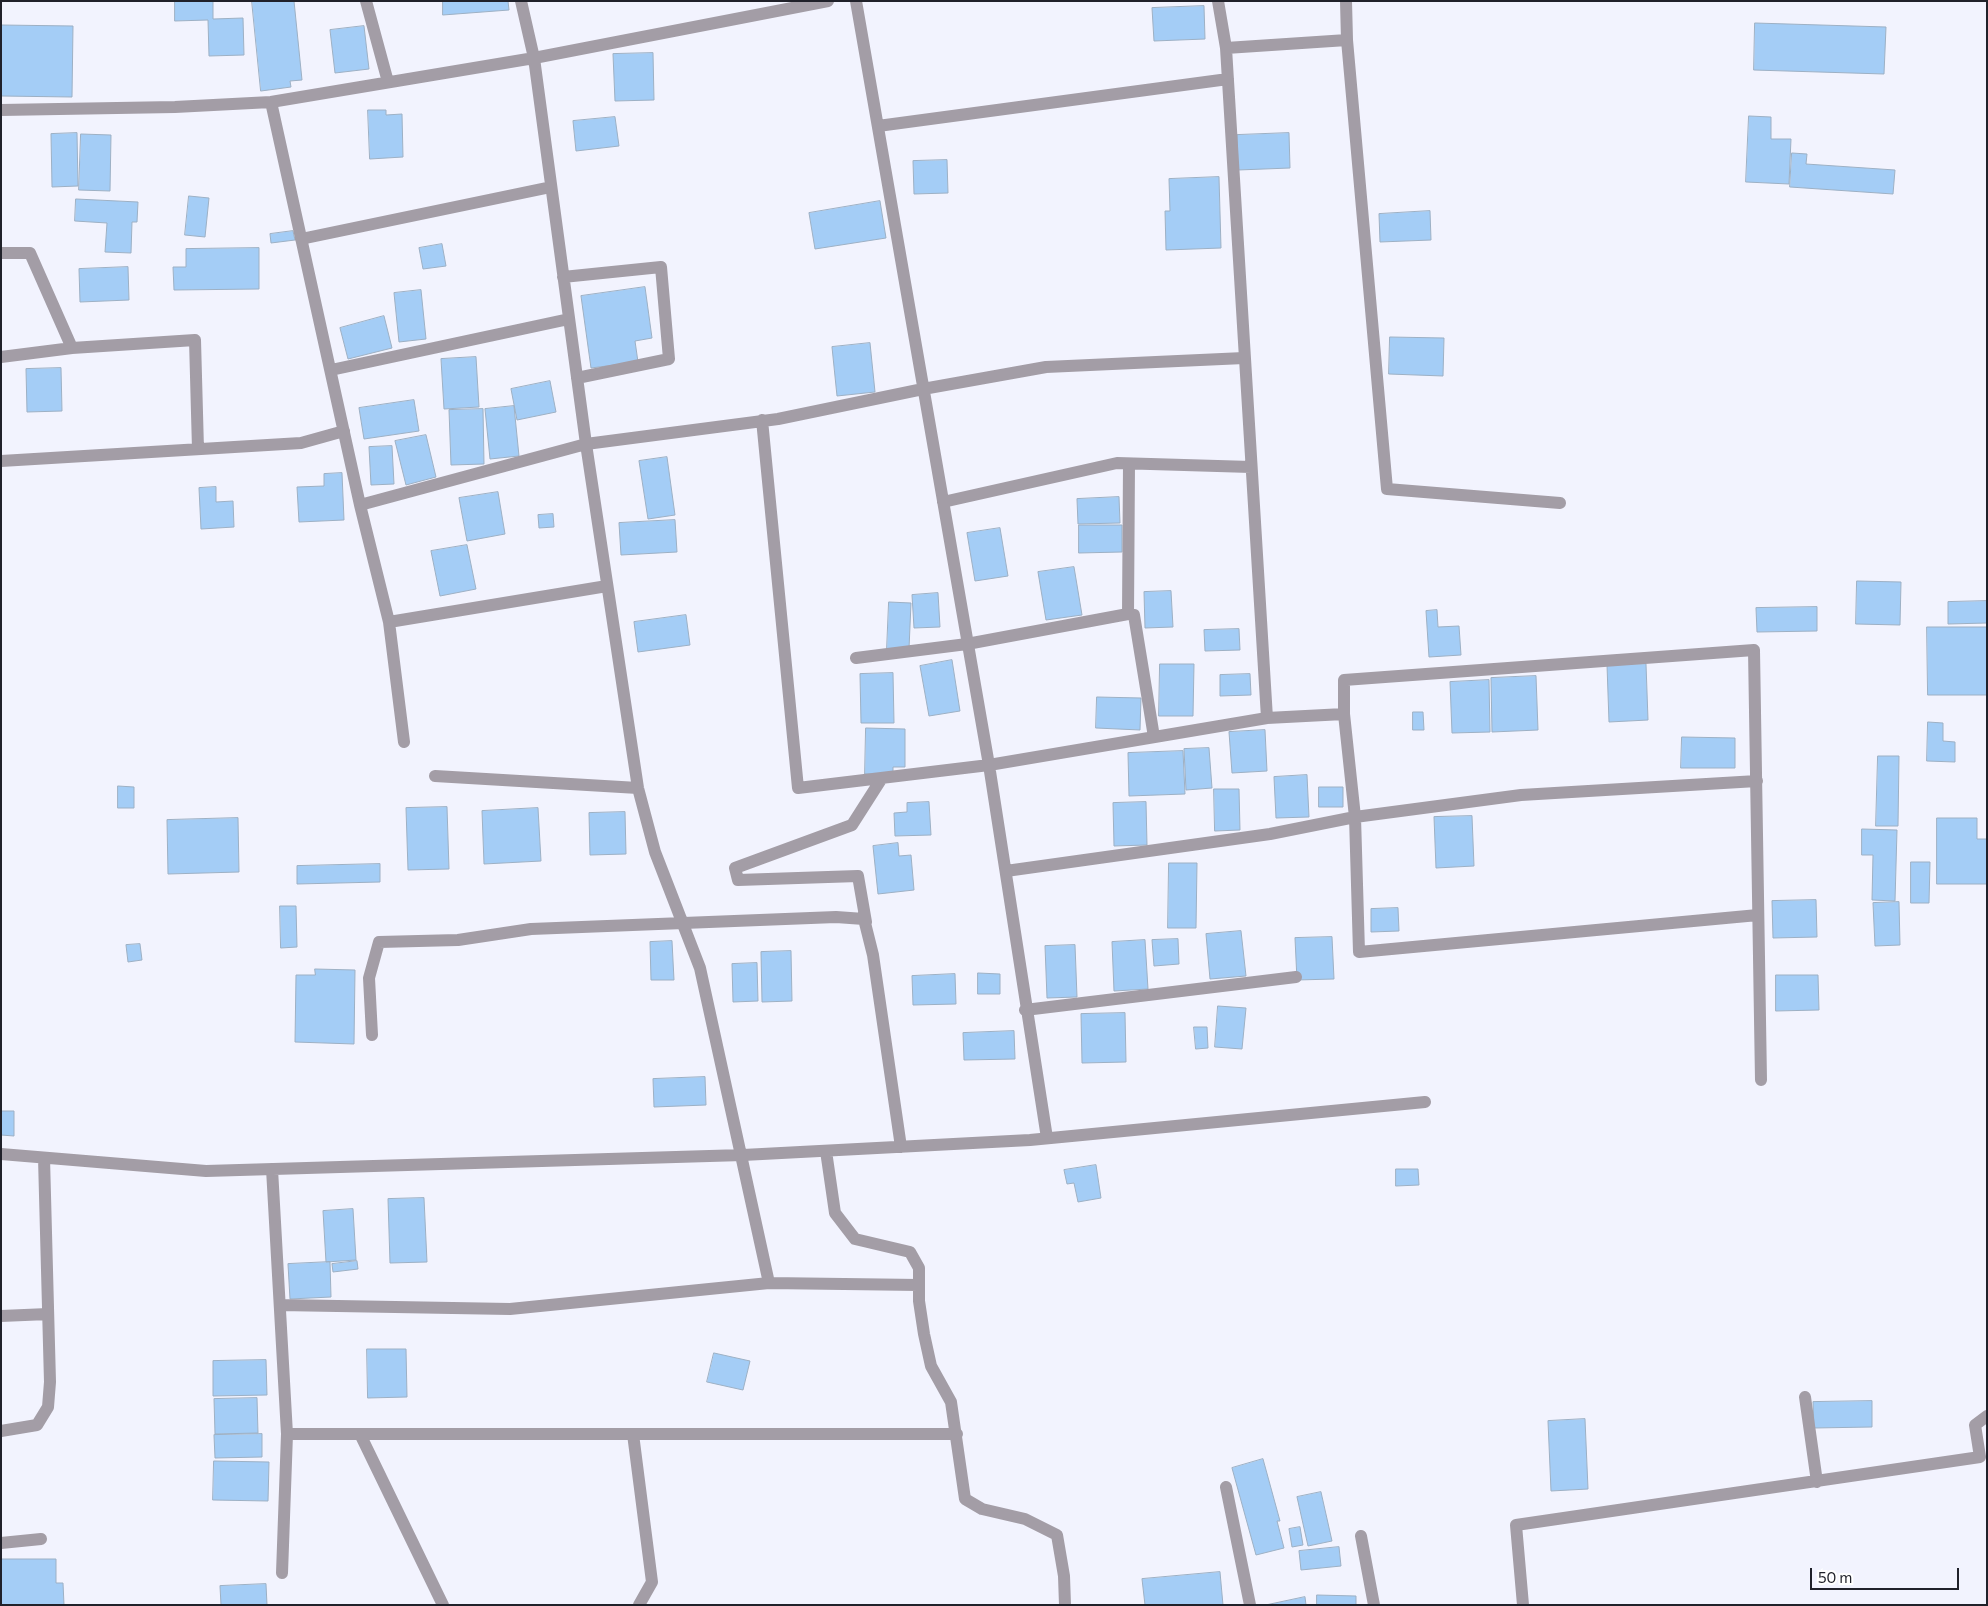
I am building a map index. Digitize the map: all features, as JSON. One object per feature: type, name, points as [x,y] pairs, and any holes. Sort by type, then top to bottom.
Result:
[{"type":"street","points":[[366,1],[388,82]]},
{"type":"street","points":[[521,1],[534,58],[586,444],[638,788],[655,852],[700,968],[743,1155],[769,1283]]},
{"type":"street","points":[[1,110],[175,107],[271,102],[534,58],[828,1]]},
{"type":"street","points":[[856,1],[1006,871],[1025,1010],[1047,1138]]},
{"type":"street","points":[[1218,1],[1226,48],[1267,718]]},
{"type":"street","points":[[1346,1],[1347,40],[1387,489],[1560,503]]},
{"type":"street","points":[[1226,48],[1347,40]]},
{"type":"street","points":[[878,126],[1228,79]]},
{"type":"street","points":[[271,102],[360,505],[389,622],[404,742]]},
{"type":"street","points":[[301,239],[551,187]]},
{"type":"street","points":[[1,253],[30,252],[72,348]]},
{"type":"street","points":[[563,277],[661,267],[668,359],[577,378]]},
{"type":"street","points":[[330,370],[569,319]]},
{"type":"street","points":[[1,357],[72,348],[196,340],[198,449]]},
{"type":"street","points":[[360,505],[586,444],[762,420],[1046,366],[1244,358]]},
{"type":"street","points":[[762,420],[798,788],[988,766],[1267,718],[1344,714]]},
{"type":"street","points":[[1,461],[300,443],[344,431]]},
{"type":"street","points":[[942,502],[1117,463],[1251,467]]},
{"type":"street","points":[[1128,614],[1129,464]]},
{"type":"street","points":[[389,622],[607,586]]},
{"type":"street","points":[[856,658],[967,644],[1128,614],[1134,615],[1154,737]]},
{"type":"street","points":[[1758,915],[1359,952],[1355,817],[1344,714],[1344,680],[1754,650],[1761,1080]]},
{"type":"street","points":[[435,776],[638,788]]},
{"type":"street","points":[[882,778],[852,825],[735,868],[738,880],[858,876],[901,1147]]},
{"type":"street","points":[[1006,871],[1270,834],[1355,817],[1521,795],[1757,781]]},
{"type":"street","points":[[372,1035],[369,978],[379,942],[458,940],[532,929],[570,929],[682,922],[836,917],[864,919],[866,922]]},
{"type":"street","points":[[1025,1010],[1296,977]]},
{"type":"street","points":[[1,1154],[206,1171],[743,1155],[1047,1138],[1425,1102]]},
{"type":"street","points":[[826,1151],[835,1213],[856,1239],[910,1252],[919,1268],[924,1334],[931,1366],[951,1402],[965,1499],[982,1509],[1025,1519],[1057,1535],[1064,1576],[1065,1605]]},
{"type":"street","points":[[1,1431],[37,1425],[48,1407],[44,1158]]},
{"type":"street","points":[[272,1169],[286,1434],[282,1573]]},
{"type":"street","points":[[280,1306],[510,1310],[769,1283],[919,1285]]},
{"type":"street","points":[[1,1316],[48,1314]]},
{"type":"street","points":[[1805,1397],[1818,1482]]},
{"type":"street","points":[[1522,1605],[1516,1525],[1980,1457],[1975,1425],[1987,1416]]},
{"type":"street","points":[[286,1434],[957,1434]]},
{"type":"street","points":[[360,1434],[443,1605]]},
{"type":"street","points":[[633,1434],[652,1582],[638,1605]]},
{"type":"street","points":[[1226,1487],[1250,1605]]},
{"type":"street","points":[[1361,1536],[1374,1605]]},
{"type":"street","points":[[1,1543],[41,1539]]},
{"type":"building","points":[[175,1],[213,1],[213,19],[243,18],[244,55],[209,56],[208,20],[175,21]]},
{"type":"building","points":[[252,1],[294,1],[302,80],[290,81],[291,87],[261,91]]},
{"type":"building","points":[[443,1],[508,1],[509,10],[443,15]]},
{"type":"building","points":[[1204,6],[1205,39],[1154,41],[1152,8]]},
{"type":"building","points":[[1755,23],[1886,27],[1884,74],[1754,70]]},
{"type":"building","points":[[1,25],[73,26],[72,97],[1,96]]},
{"type":"building","points":[[364,26],[369,69],[335,73],[330,30]]},
{"type":"building","points":[[653,53],[654,100],[615,101],[613,54]]},
{"type":"building","points":[[368,110],[386,110],[386,115],[402,114],[403,157],[370,159]]},
{"type":"building","points":[[1749,116],[1771,117],[1771,139],[1791,139],[1789,184],[1746,182]]},
{"type":"building","points":[[615,117],[619,146],[576,151],[573,121]]},
{"type":"building","points":[[77,133],[78,186],[52,187],[51,134]]},
{"type":"building","points":[[1289,133],[1290,168],[1238,170],[1237,135]]},
{"type":"building","points":[[81,134],[111,135],[110,191],[79,190]]},
{"type":"building","points":[[1792,153],[1807,154],[1806,164],[1895,170],[1893,194],[1790,187]]},
{"type":"building","points":[[947,160],[948,193],[914,194],[913,161]]},
{"type":"building","points":[[1219,177],[1221,248],[1166,250],[1165,211],[1170,211],[1169,179]]},
{"type":"building","points":[[189,196],[209,198],[205,237],[185,235]]},
{"type":"building","points":[[76,199],[138,202],[137,222],[132,222],[131,253],[105,252],[107,223],[75,221]]},
{"type":"building","points":[[880,201],[886,238],[815,249],[809,213]]},
{"type":"building","points":[[1430,211],[1431,240],[1380,242],[1379,214]]},
{"type":"building","points":[[293,231],[295,240],[271,243],[270,234]]},
{"type":"building","points":[[442,244],[446,266],[423,269],[419,248]]},
{"type":"building","points":[[259,248],[259,289],[174,290],[173,267],[186,267],[186,249]]},
{"type":"building","points":[[128,267],[129,300],[80,302],[79,269]]},
{"type":"building","points":[[645,287],[652,338],[635,341],[638,362],[591,368],[581,296]]},
{"type":"building","points":[[421,290],[426,339],[399,342],[394,293]]},
{"type":"building","points":[[384,316],[392,348],[348,359],[340,328]]},
{"type":"building","points":[[1390,337],[1444,338],[1443,376],[1389,374]]},
{"type":"building","points":[[870,343],[875,392],[837,396],[832,347]]},
{"type":"building","points":[[476,357],[479,407],[444,409],[441,359]]},
{"type":"building","points":[[61,368],[62,411],[27,412],[26,369]]},
{"type":"building","points":[[550,381],[556,412],[517,420],[511,389]]},
{"type":"building","points":[[414,400],[419,431],[364,439],[359,408]]},
{"type":"building","points":[[514,406],[519,456],[490,459],[485,409]]},
{"type":"building","points":[[483,409],[484,464],[451,465],[449,410]]},
{"type":"building","points":[[426,435],[436,477],[406,485],[395,441]]},
{"type":"building","points":[[392,446],[394,484],[371,485],[369,447]]},
{"type":"building","points":[[667,457],[675,515],[648,519],[639,461]]},
{"type":"building","points":[[342,473],[344,520],[299,522],[297,487],[324,486],[324,474]]},
{"type":"building","points":[[216,487],[216,502],[233,501],[234,527],[201,529],[199,488]]},
{"type":"building","points":[[498,492],[505,534],[467,541],[459,498]]},
{"type":"building","points":[[1119,497],[1120,523],[1078,524],[1077,499]]},
{"type":"building","points":[[553,514],[554,527],[539,528],[538,515]]},
{"type":"building","points":[[675,520],[677,552],[621,555],[619,523]]},
{"type":"building","points":[[1079,525],[1122,525],[1122,552],[1079,553]]},
{"type":"building","points":[[1000,528],[1008,576],[975,581],[967,533]]},
{"type":"building","points":[[467,545],[476,589],[440,596],[431,551]]},
{"type":"building","points":[[1074,567],[1082,615],[1046,620],[1038,572]]},
{"type":"building","points":[[1857,581],[1901,582],[1900,625],[1856,624]]},
{"type":"building","points":[[1171,591],[1173,627],[1145,628],[1144,592]]},
{"type":"building","points":[[938,593],[940,627],[914,628],[912,595]]},
{"type":"building","points":[[1987,601],[1987,623],[1948,624],[1948,602]]},
{"type":"building","points":[[889,602],[911,603],[909,649],[887,649]]},
{"type":"building","points":[[1817,607],[1817,631],[1757,632],[1756,608]]},
{"type":"building","points":[[1437,610],[1438,627],[1459,626],[1461,655],[1429,657],[1426,611]]},
{"type":"building","points":[[686,615],[690,645],[638,652],[634,622]]},
{"type":"building","points":[[1927,627],[1987,627],[1987,695],[1928,695]]},
{"type":"building","points":[[1239,629],[1240,650],[1205,651],[1204,630]]},
{"type":"building","points":[[952,660],[960,711],[929,716],[920,666]]},
{"type":"building","points":[[1160,664],[1194,664],[1193,716],[1159,716]]},
{"type":"building","points":[[1646,664],[1648,720],[1609,722],[1607,665]]},
{"type":"building","points":[[893,673],[894,723],[861,723],[860,674]]},
{"type":"building","points":[[1250,674],[1251,695],[1220,696],[1220,675]]},
{"type":"building","points":[[1536,676],[1538,730],[1492,732],[1491,678]]},
{"type":"building","points":[[1489,680],[1490,732],[1452,733],[1450,682]]},
{"type":"building","points":[[1097,697],[1141,698],[1140,730],[1096,728]]},
{"type":"building","points":[[1413,712],[1423,712],[1424,730],[1413,730]]},
{"type":"building","points":[[1928,722],[1943,723],[1943,741],[1955,742],[1955,762],[1927,761]]},
{"type":"building","points":[[866,728],[905,729],[905,767],[893,767],[893,775],[865,774]]},
{"type":"building","points":[[1265,730],[1267,771],[1232,773],[1229,732]]},
{"type":"building","points":[[1682,737],[1735,738],[1735,768],[1681,768]]},
{"type":"building","points":[[1209,748],[1212,788],[1186,790],[1184,749]]},
{"type":"building","points":[[1183,751],[1185,794],[1129,796],[1128,753]]},
{"type":"building","points":[[1878,756],[1899,756],[1898,826],[1876,826]]},
{"type":"building","points":[[1307,775],[1309,817],[1276,818],[1274,777]]},
{"type":"building","points":[[118,786],[134,787],[134,808],[118,808]]},
{"type":"building","points":[[1319,787],[1343,787],[1343,807],[1319,807]]},
{"type":"building","points":[[1214,789],[1239,789],[1240,830],[1215,831]]},
{"type":"building","points":[[929,802],[931,835],[895,836],[894,813],[907,812],[907,803]]},
{"type":"building","points":[[1146,802],[1147,845],[1114,846],[1113,803]]},
{"type":"building","points":[[447,807],[449,869],[408,870],[406,808]]},
{"type":"building","points":[[538,808],[541,861],[484,864],[482,811]]},
{"type":"building","points":[[625,812],[626,854],[590,855],[589,813]]},
{"type":"building","points":[[1472,816],[1474,866],[1436,868],[1434,817]]},
{"type":"building","points":[[238,818],[239,872],[168,874],[167,820]]},
{"type":"building","points":[[1937,818],[1977,818],[1977,839],[1987,839],[1987,884],[1937,884]]},
{"type":"building","points":[[1862,829],[1897,830],[1895,901],[1872,900],[1873,855],[1862,855]]},
{"type":"building","points":[[898,843],[899,856],[911,855],[914,890],[878,894],[873,846]]},
{"type":"building","points":[[1911,862],[1930,862],[1929,903],[1911,903]]},
{"type":"building","points":[[1169,863],[1197,863],[1196,928],[1168,928]]},
{"type":"building","points":[[380,864],[380,882],[297,884],[297,866]]},
{"type":"building","points":[[1816,900],[1817,937],[1773,938],[1772,901]]},
{"type":"building","points":[[1899,902],[1900,945],[1875,946],[1873,903]]},
{"type":"building","points":[[280,906],[296,906],[297,947],[281,948]]},
{"type":"building","points":[[1398,908],[1399,931],[1371,932],[1371,909]]},
{"type":"building","points":[[1241,931],[1246,976],[1210,979],[1206,934]]},
{"type":"building","points":[[1332,937],[1334,979],[1297,980],[1295,938]]},
{"type":"building","points":[[1178,939],[1179,964],[1154,966],[1152,940]]},
{"type":"building","points":[[1145,940],[1148,989],[1114,991],[1112,942]]},
{"type":"building","points":[[672,941],[674,980],[651,980],[650,942]]},
{"type":"building","points":[[140,944],[142,960],[128,962],[126,945]]},
{"type":"building","points":[[1075,945],[1077,997],[1047,998],[1045,946]]},
{"type":"building","points":[[791,951],[792,1001],[762,1002],[761,952]]},
{"type":"building","points":[[757,963],[758,1001],[733,1002],[732,964]]},
{"type":"building","points":[[315,969],[355,970],[354,1044],[295,1042],[296,975],[315,975]]},
{"type":"building","points":[[978,973],[1000,974],[1000,994],[978,994]]},
{"type":"building","points":[[955,974],[956,1004],[913,1005],[912,976]]},
{"type":"building","points":[[1776,975],[1818,975],[1819,1010],[1776,1011]]},
{"type":"building","points":[[1218,1006],[1246,1008],[1242,1049],[1215,1047]]},
{"type":"building","points":[[1125,1013],[1126,1062],[1082,1063],[1081,1014]]},
{"type":"building","points":[[1194,1027],[1207,1027],[1208,1048],[1196,1049]]},
{"type":"building","points":[[1014,1031],[1015,1059],[964,1060],[963,1033]]},
{"type":"building","points":[[705,1077],[706,1105],[654,1107],[653,1079]]},
{"type":"building","points":[[1,1111],[14,1111],[14,1136],[1,1135]]},
{"type":"building","points":[[1096,1165],[1101,1198],[1078,1202],[1074,1183],[1067,1184],[1064,1170]]},
{"type":"building","points":[[1396,1169],[1418,1169],[1419,1185],[1396,1186]]},
{"type":"building","points":[[424,1198],[427,1262],[390,1263],[388,1199]]},
{"type":"building","points":[[353,1209],[356,1260],[326,1262],[323,1211]]},
{"type":"building","points":[[357,1261],[358,1269],[333,1272],[332,1264]]},
{"type":"building","points":[[330,1262],[331,1297],[290,1299],[288,1264]]},
{"type":"building","points":[[367,1349],[406,1349],[407,1397],[368,1398]]},
{"type":"building","points":[[714,1353],[750,1361],[743,1390],[707,1382]]},
{"type":"building","points":[[266,1360],[267,1395],[213,1396],[213,1361]]},
{"type":"building","points":[[257,1398],[258,1433],[215,1434],[214,1399]]},
{"type":"building","points":[[1872,1401],[1872,1427],[1814,1428],[1813,1402]]},
{"type":"building","points":[[1585,1419],[1588,1489],[1551,1491],[1548,1421]]},
{"type":"building","points":[[262,1434],[262,1457],[215,1458],[214,1435]]},
{"type":"building","points":[[1263,1459],[1280,1521],[1277,1521],[1284,1548],[1256,1555],[1232,1468]]},
{"type":"building","points":[[214,1461],[269,1462],[268,1501],[213,1500]]},
{"type":"building","points":[[1321,1492],[1332,1541],[1308,1546],[1297,1497]]},
{"type":"building","points":[[1300,1527],[1303,1545],[1292,1547],[1289,1529]]},
{"type":"building","points":[[1339,1547],[1341,1566],[1301,1570],[1299,1551]]},
{"type":"building","points":[[1,1559],[56,1559],[56,1583],[63,1583],[64,1605],[1,1605]]},
{"type":"building","points":[[1220,1572],[1223,1605],[1145,1605],[1142,1579]]},
{"type":"building","points":[[266,1584],[267,1605],[221,1605],[220,1586]]},
{"type":"building","points":[[1317,1595],[1356,1596],[1356,1605],[1317,1605]]},
{"type":"building","points":[[1305,1597],[1306,1605],[1266,1605]]}]
